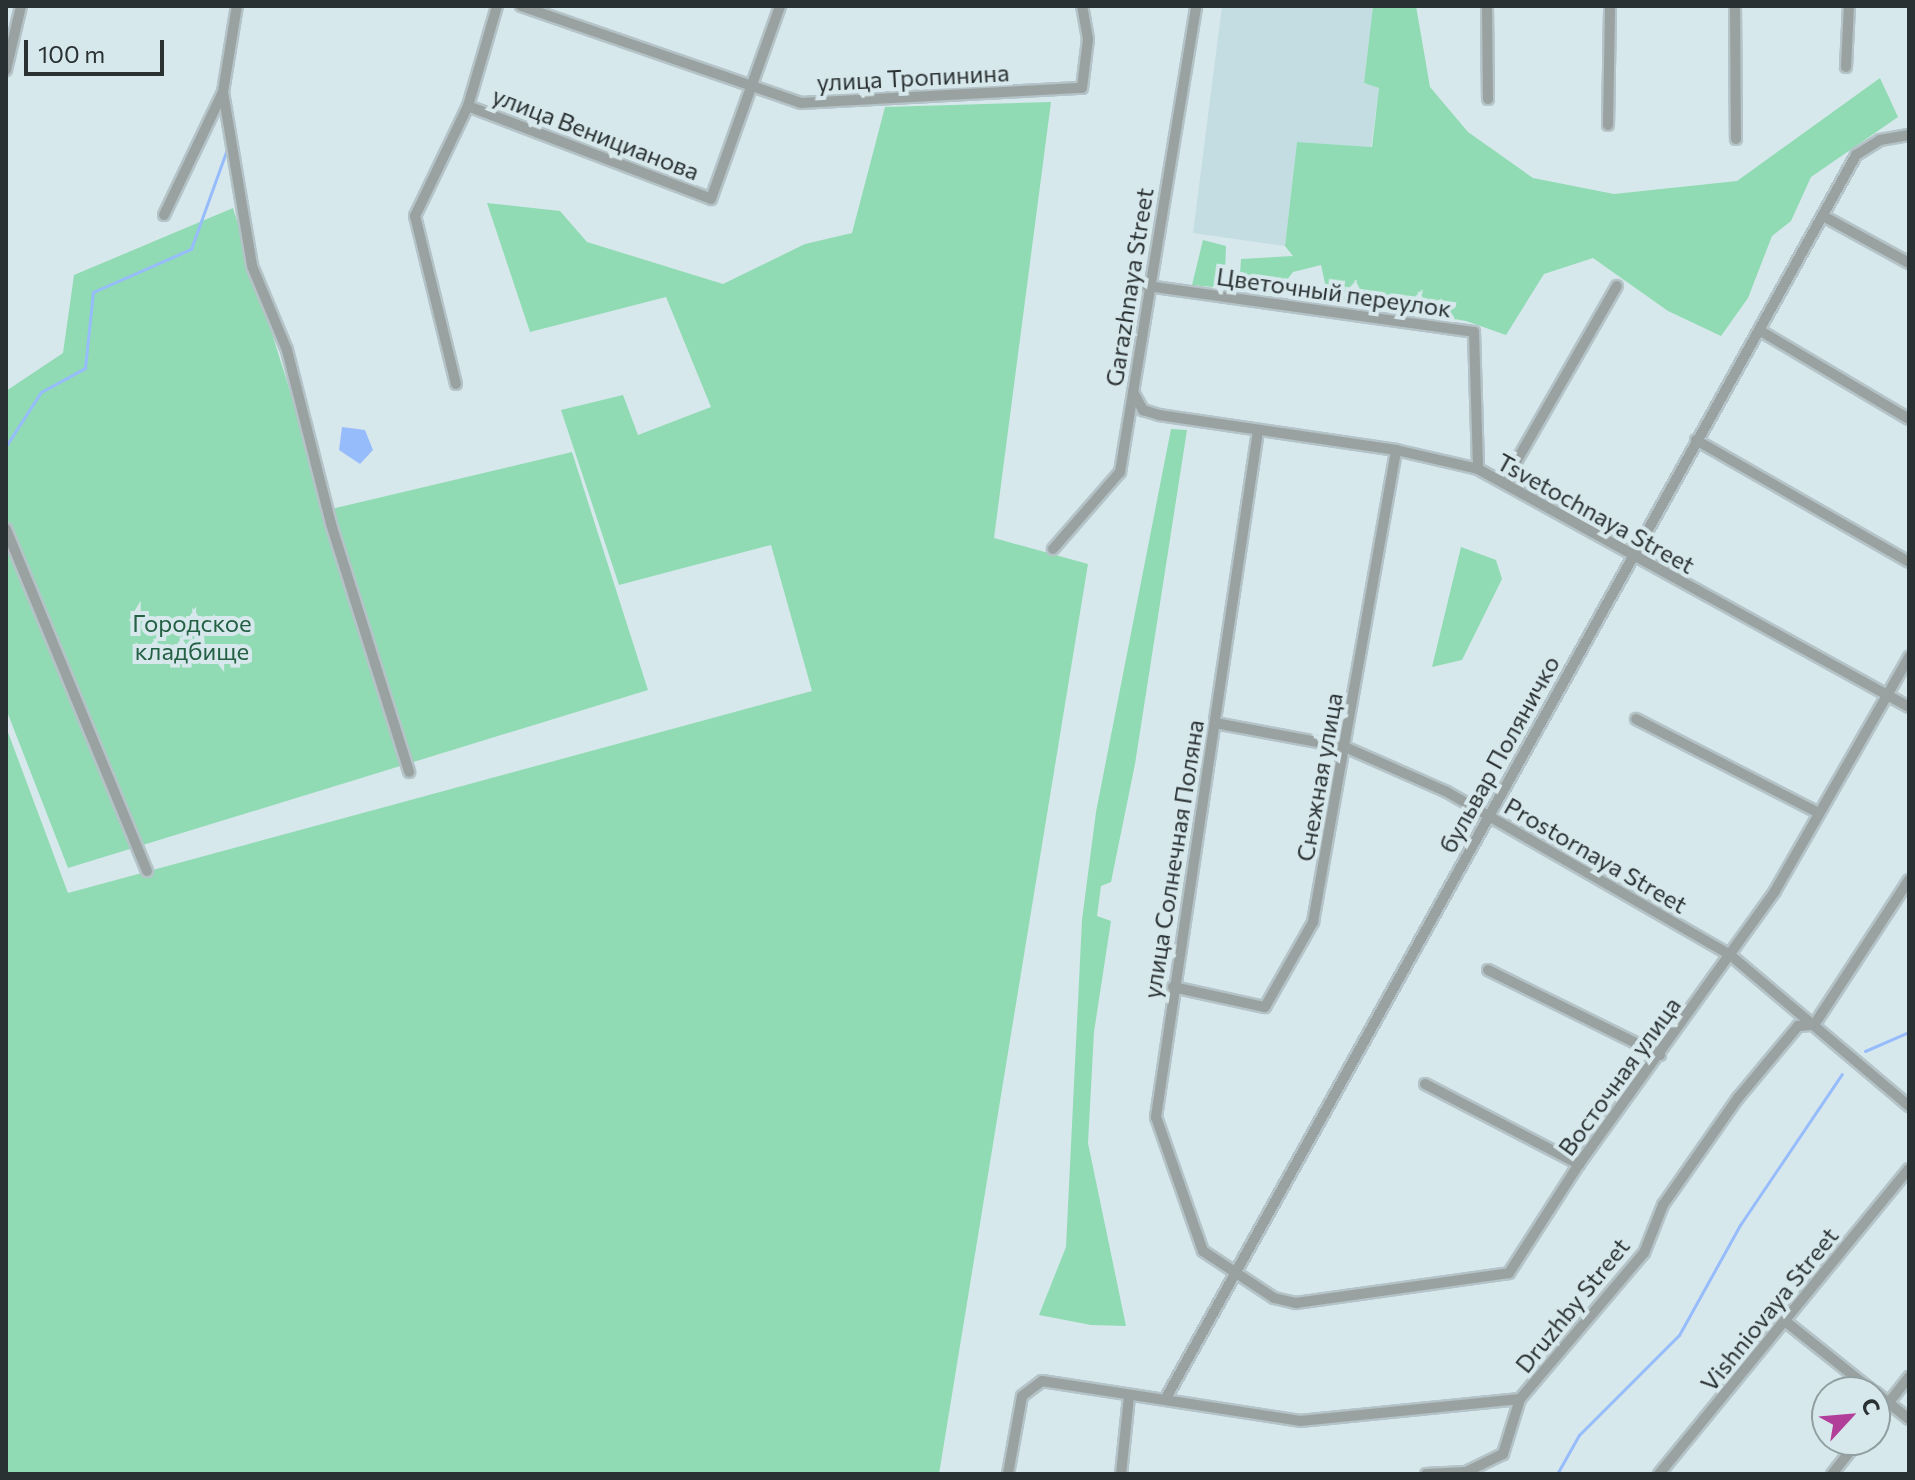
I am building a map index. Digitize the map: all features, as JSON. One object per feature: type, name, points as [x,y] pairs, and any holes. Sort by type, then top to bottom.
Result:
[{"type":"street","points":[[6,70],[21,6]]},
{"type":"street","points":[[164,215],[223,92],[237,6]]},
{"type":"street","points":[[456,384],[415,216],[468,106],[497,6]]},
{"type":"street","name":"улица Тропинина","points":[[521,6],[750,89],[801,103],[1082,88],[1088,39],[1082,6]]},
{"type":"street","points":[[750,89],[780,6]]},
{"type":"street","name":"Garazhnaya Street","points":[[1053,549],[1120,472],[1147,286],[1196,6]]},
{"type":"street","points":[[1487,6],[1488,99]]},
{"type":"street","points":[[1608,125],[1610,6]]},
{"type":"street","points":[[1735,6],[1736,139]]},
{"type":"street","points":[[1846,67],[1849,6]]},
{"type":"street","name":"улица Веницианова","points":[[468,106],[711,199],[750,89]]},
{"type":"street","points":[[223,92],[252,266],[287,350],[331,524],[409,772]]},
{"type":"street","name":"бульвар Поляничко","points":[[1166,1398],[1232,1273],[1489,817],[1630,556],[1825,217],[1856,155],[1880,140],[1909,135]]},
{"type":"street","points":[[1825,217],[1909,263]]},
{"type":"street","name":"Цветочный переулок","points":[[1147,286],[1474,332],[1478,469]]},
{"type":"street","points":[[1504,483],[1617,286]]},
{"type":"street","points":[[1759,330],[1909,419]]},
{"type":"street","name":"Tsvetochnaya Street","points":[[1133,392],[1143,410],[1258,431],[1396,450],[1478,469],[1630,556],[1909,707]]},
{"type":"street","name":"улица Солнечная Поляна","points":[[1232,1273],[1203,1251],[1156,1117],[1258,431]]},
{"type":"street","points":[[1696,440],[1909,562]]},
{"type":"street","name":"Снежная улица","points":[[1173,987],[1265,1007],[1313,922],[1396,450]]},
{"type":"street","points":[[6,529],[147,871]]},
{"type":"street","name":"Восточная улица","points":[[1232,1273],[1296,1303],[1509,1273],[1579,1164],[1775,891],[1817,812],[1909,657]]},
{"type":"street","points":[[1636,719],[1817,812]]},
{"type":"street","name":"Prostornaya Street","points":[[1215,723],[1345,747],[1489,817],[1729,954],[1909,1106]]},
{"type":"street","name":"Druzhby Street","points":[[1008,1474],[1028,1386],[1042,1381],[1300,1421],[1520,1399],[1644,1253],[1663,1205],[1738,1098],[1798,1026],[1814,1025],[1909,880]]},
{"type":"street","points":[[1488,970],[1660,1055]]},
{"type":"street","points":[[1425,1084],[1579,1164]]},
{"type":"street","name":"Vishniovaya Street","points":[[1659,1474],[1909,1169]]},
{"type":"street","points":[[1785,1321],[1855,1376]]},
{"type":"street","points":[[1891,1399],[1909,1377]]},
{"type":"street","points":[[1121,1474],[1129,1396]]},
{"type":"street","points":[[1426,1474],[1466,1472],[1503,1454],[1520,1399]]},
{"type":"street","points":[[1891,1405],[1909,1419]]},
{"type":"street","points":[[1832,1474],[1846,1456]]},
{"type":"shaded area","points":[[1222,6],[1373,6],[1364,83],[1379,88],[1371,147],[1297,142],[1285,246],[1193,233]]},
{"type":"green space","points":[[1373,6],[1416,6],[1430,87],[1468,132],[1533,178],[1614,194],[1737,181],[1880,78],[1898,117],[1811,177],[1791,221],[1772,236],[1748,298],[1721,336],[1668,311],[1593,258],[1544,274],[1506,335],[1466,321],[1328,297],[1321,265],[1293,272],[1277,293],[1239,289],[1241,259],[1293,256],[1285,246],[1297,142],[1372,147],[1379,88],[1364,83]]},
{"type":"green space","points":[[1051,102],[994,538],[1088,564],[939,1474],[6,1474],[6,727],[68,893],[812,691],[771,545],[619,585],[561,410],[623,395],[638,435],[711,407],[666,297],[530,332],[487,203],[560,211],[587,242],[723,284],[805,244],[852,233],[885,107]]},
{"type":"green space","name":"Городское кладбище","points":[[233,208],[327,510],[572,452],[648,690],[68,868],[6,709],[6,391],[63,353],[74,275]]},
{"type":"green space","points":[[1203,240],[1226,246],[1225,275],[1213,287],[1192,285]]},
{"type":"green space","points":[[1171,429],[1187,430],[1135,764],[1111,882],[1101,886],[1097,916],[1111,921],[1094,1032],[1088,1143],[1126,1326],[1091,1325],[1039,1315],[1066,1247],[1082,920],[1096,812]]},
{"type":"green space","points":[[1461,547],[1496,560],[1502,579],[1462,660],[1432,667]]},
{"type":"water","points":[[342,427],[365,430],[373,450],[360,464],[339,450]]},
{"type":"waterway","points":[[6,446],[41,392],[85,368],[93,292],[191,249],[228,146]]},
{"type":"waterway","points":[[1865,1051],[1909,1032]]},
{"type":"waterway","points":[[1557,1474],[1579,1435],[1679,1335],[1740,1225],[1842,1074]]}]
